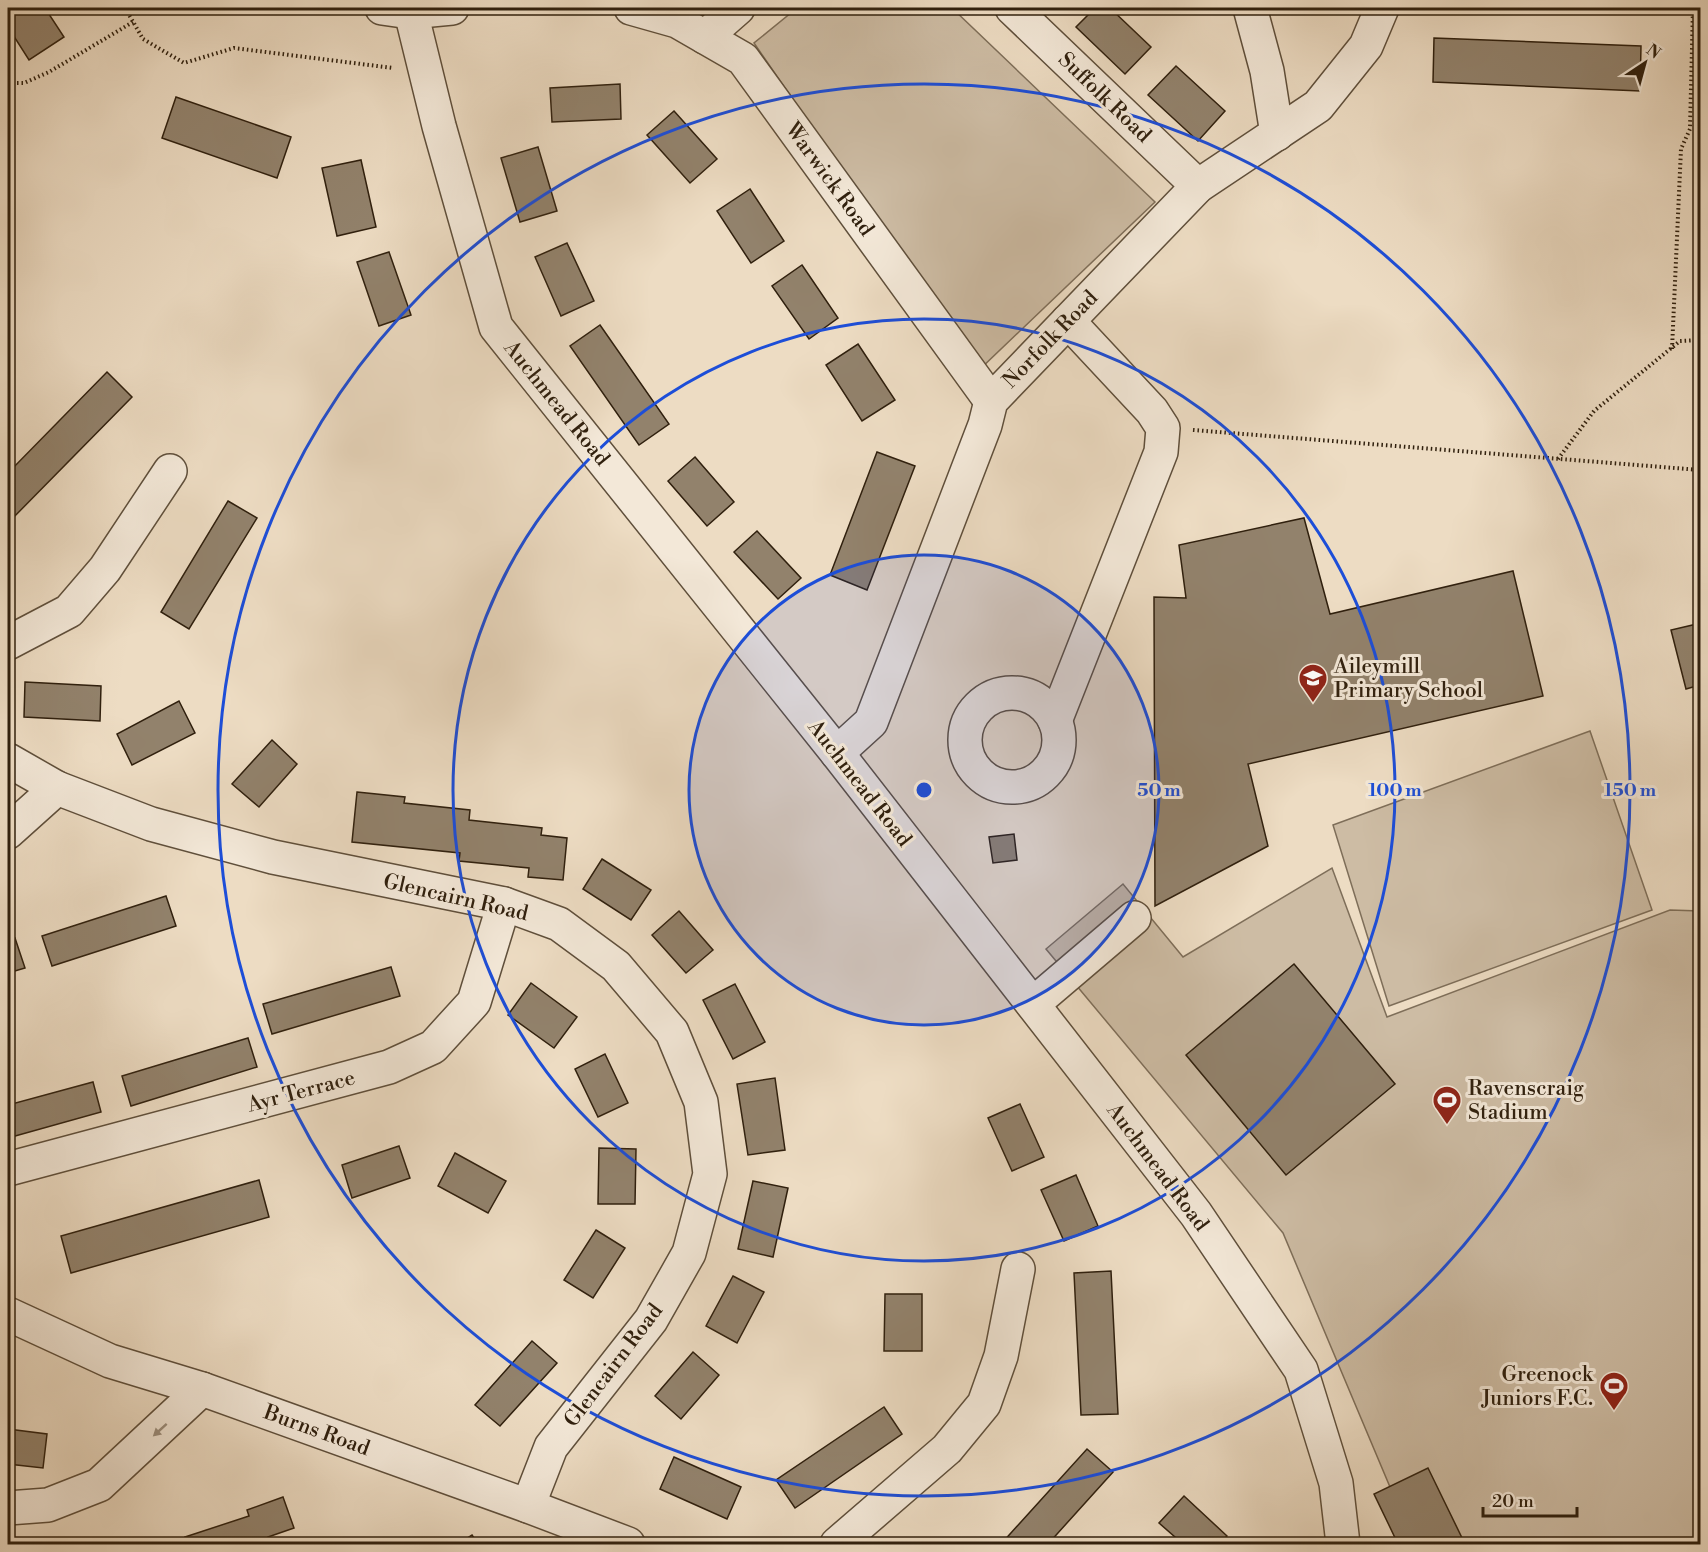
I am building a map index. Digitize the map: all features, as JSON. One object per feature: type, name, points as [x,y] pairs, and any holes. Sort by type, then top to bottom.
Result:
[{"type":"street","points":[[401,9],[452,8]]},
{"type":"street","name":"Warwick Road","points":[[631,8],[677,21],[743,59],[991,401]]},
{"type":"street","points":[[705,37],[738,8]]},
{"type":"street","name":"Suffolk Road","points":[[1012,8],[1198,186]]},
{"type":"street","points":[[1250,8],[1268,71],[1277,134]]},
{"type":"street","name":"Norfolk Road","points":[[837,753],[871,722],[985,425],[991,401],[1198,186],[1318,106],[1366,45],[1382,8]]},
{"type":"street","name":"Auchmead Road","points":[[401,9],[426,73],[496,327],[837,753],[1196,1214],[1301,1371],[1336,1483],[1343,1545]]},
{"type":"street","points":[[1056,721],[1161,452],[1163,428],[1152,411],[1068,321]]},
{"type":"street","points":[[8,643],[69,611],[105,569],[170,471]]},
{"type":"street","name":"Glencairn Road","points":[[8,760],[57,788],[151,824],[273,857],[504,904],[559,924],[616,966],[672,1032],[701,1102],[710,1173],[689,1252],[651,1320],[551,1447],[528,1506]]},
{"type":"street","points":[[8,832],[57,788]]},
{"type":"street","name":"Ayr Terrace","points":[[8,1169],[389,1067],[433,1047],[474,1002],[504,904]]},
{"type":"street","points":[[1033,1004],[1134,918]]},
{"type":"street","points":[[837,1545],[947,1449],[984,1404],[1001,1356],[1017,1269]]},
{"type":"street","name":"Burns Road","points":[[8,1314],[110,1361],[202,1389],[528,1506],[607,1541]]},
{"type":"street","points":[[8,1508],[48,1505],[99,1485],[202,1389]]},
{"type":"path","points":[[124,8],[143,39],[184,63],[234,48],[426,73]]},
{"type":"path","points":[[1672,349],[1681,149],[1690,129],[1693,8]]},
{"type":"path","points":[[8,83],[24,83],[49,72],[133,22]]},
{"type":"path","points":[[1558,459],[1594,411],[1680,342],[1701,340]]},
{"type":"path","points":[[1163,428],[1701,470]]},
{"type":"shaded area","points":[[797,8],[952,8],[1155,202],[979,370],[754,43]]},
{"type":"shaded area","points":[[1590,731],[1652,910],[1389,1006],[1333,825]]},
{"type":"shaded area","name":"Ravenscraig Stadium","points":[[1332,868],[1387,1017],[1670,910],[1700,911],[1700,1544],[1414,1544],[1283,1233],[1046,949],[1123,884],[1183,957]]},
{"type":"building","points":[[8,8],[45,8],[64,37],[29,60],[8,27]]},
{"type":"building","points":[[1095,8],[1110,8],[1151,47],[1125,74],[1076,27]]},
{"type":"building","points":[[1434,38],[1641,46],[1640,91],[1433,82]]},
{"type":"building","points":[[1176,66],[1225,111],[1198,141],[1148,95]]},
{"type":"building","points":[[620,84],[621,119],[552,122],[550,88]]},
{"type":"building","points":[[176,97],[291,137],[277,178],[162,138]]},
{"type":"building","points":[[674,111],[717,159],[690,183],[647,135]]},
{"type":"building","points":[[538,147],[557,211],[520,222],[501,158]]},
{"type":"building","points":[[361,160],[376,227],[337,236],[322,168]]},
{"type":"building","points":[[750,189],[784,241],[751,263],[717,211]]},
{"type":"building","points":[[567,243],[594,301],[561,316],[535,257]]},
{"type":"building","points":[[389,252],[411,315],[379,326],[357,262]]},
{"type":"building","points":[[802,265],[838,318],[809,339],[772,286]]},
{"type":"building","points":[[600,325],[669,424],[639,445],[570,346]]},
{"type":"building","points":[[858,344],[895,400],[862,421],[826,365]]},
{"type":"building","points":[[107,372],[132,397],[8,523],[8,473]]},
{"type":"building","points":[[877,452],[915,466],[867,590],[830,575]]},
{"type":"building","points":[[695,457],[734,502],[707,526],[668,481]]},
{"type":"building","points":[[228,501],[257,518],[189,629],[161,612]]},
{"type":"building","points":[[1304,518],[1330,614],[1513,571],[1543,696],[1248,764],[1268,846],[1155,906],[1154,597],[1186,598],[1179,545]]},
{"type":"building","points":[[757,531],[801,578],[778,599],[734,552]]},
{"type":"building","points":[[1697,624],[1700,640],[1700,685],[1686,689],[1671,630]]},
{"type":"building","points":[[25,682],[101,686],[100,721],[24,717]]},
{"type":"building","points":[[179,701],[195,733],[132,765],[117,734]]},
{"type":"building","points":[[272,740],[297,764],[259,807],[232,784]]},
{"type":"building","points":[[357,792],[405,797],[404,803],[470,810],[469,820],[542,828],[541,835],[567,838],[563,880],[528,877],[529,868],[459,861],[460,853],[352,842]]},
{"type":"building","points":[[1014,834],[1017,860],[993,863],[989,837]]},
{"type":"building","points":[[602,859],[651,890],[631,920],[583,889]]},
{"type":"building","points":[[166,896],[176,926],[52,966],[42,936]]},
{"type":"building","points":[[679,911],[713,950],[686,973],[652,935]]},
{"type":"building","points":[[15,938],[25,968],[8,973],[8,940]]},
{"type":"building","points":[[1294,964],[1395,1084],[1286,1175],[1186,1055]]},
{"type":"building","points":[[391,967],[400,996],[272,1034],[263,1004]]},
{"type":"building","points":[[531,983],[577,1017],[554,1048],[508,1015]]},
{"type":"building","points":[[735,984],[765,1042],[733,1059],[703,1000]]},
{"type":"building","points":[[248,1038],[257,1067],[131,1106],[122,1076]]},
{"type":"building","points":[[605,1054],[628,1103],[598,1117],[575,1069]]},
{"type":"building","points":[[775,1078],[785,1150],[748,1155],[737,1084]]},
{"type":"building","points":[[93,1082],[101,1112],[8,1138],[8,1105]]},
{"type":"building","points":[[1020,1104],[1044,1157],[1012,1171],[988,1118]]},
{"type":"building","points":[[399,1146],[410,1178],[352,1198],[342,1165]]},
{"type":"building","points":[[599,1148],[636,1149],[635,1204],[598,1204]]},
{"type":"building","points":[[455,1153],[506,1181],[488,1213],[438,1186]]},
{"type":"building","points":[[1076,1175],[1098,1226],[1064,1241],[1041,1190]]},
{"type":"building","points":[[259,1180],[269,1217],[71,1273],[61,1236]]},
{"type":"building","points":[[753,1181],[788,1188],[773,1257],[738,1249]]},
{"type":"building","points":[[596,1230],[625,1248],[593,1298],[564,1280]]},
{"type":"building","points":[[1111,1271],[1118,1414],[1081,1415],[1074,1273]]},
{"type":"building","points":[[733,1276],[764,1292],[737,1343],[706,1326]]},
{"type":"building","points":[[885,1294],[922,1294],[922,1351],[884,1351]]},
{"type":"building","points":[[532,1341],[557,1363],[500,1426],[475,1405]]},
{"type":"building","points":[[693,1352],[719,1375],[681,1419],[655,1396]]},
{"type":"building","points":[[884,1407],[902,1434],[795,1508],[776,1480]]},
{"type":"building","points":[[8,1429],[47,1434],[43,1468],[8,1464]]},
{"type":"building","points":[[1087,1449],[1113,1472],[1048,1544],[1001,1544]]},
{"type":"building","points":[[674,1457],[741,1487],[727,1519],[660,1489]]},
{"type":"building","points":[[1428,1468],[1465,1544],[1398,1544],[1374,1494]]},
{"type":"building","points":[[1184,1496],[1227,1536],[1219,1544],[1183,1544],[1159,1523]]},
{"type":"building","points":[[283,1497],[294,1528],[268,1537],[270,1544],[188,1544],[185,1537],[249,1516],[247,1510]]},
{"type":"building","points":[[472,1535],[478,1544],[458,1544]]},
{"type":"place","name":"Aileymill Primary School","points":[[1313,704]]},
{"type":"place","name":"Ravenscraig Stadium","points":[[1447,1126]]},
{"type":"place","name":"Greenock Juniors F.C.","points":[[1614,1412]]}]
